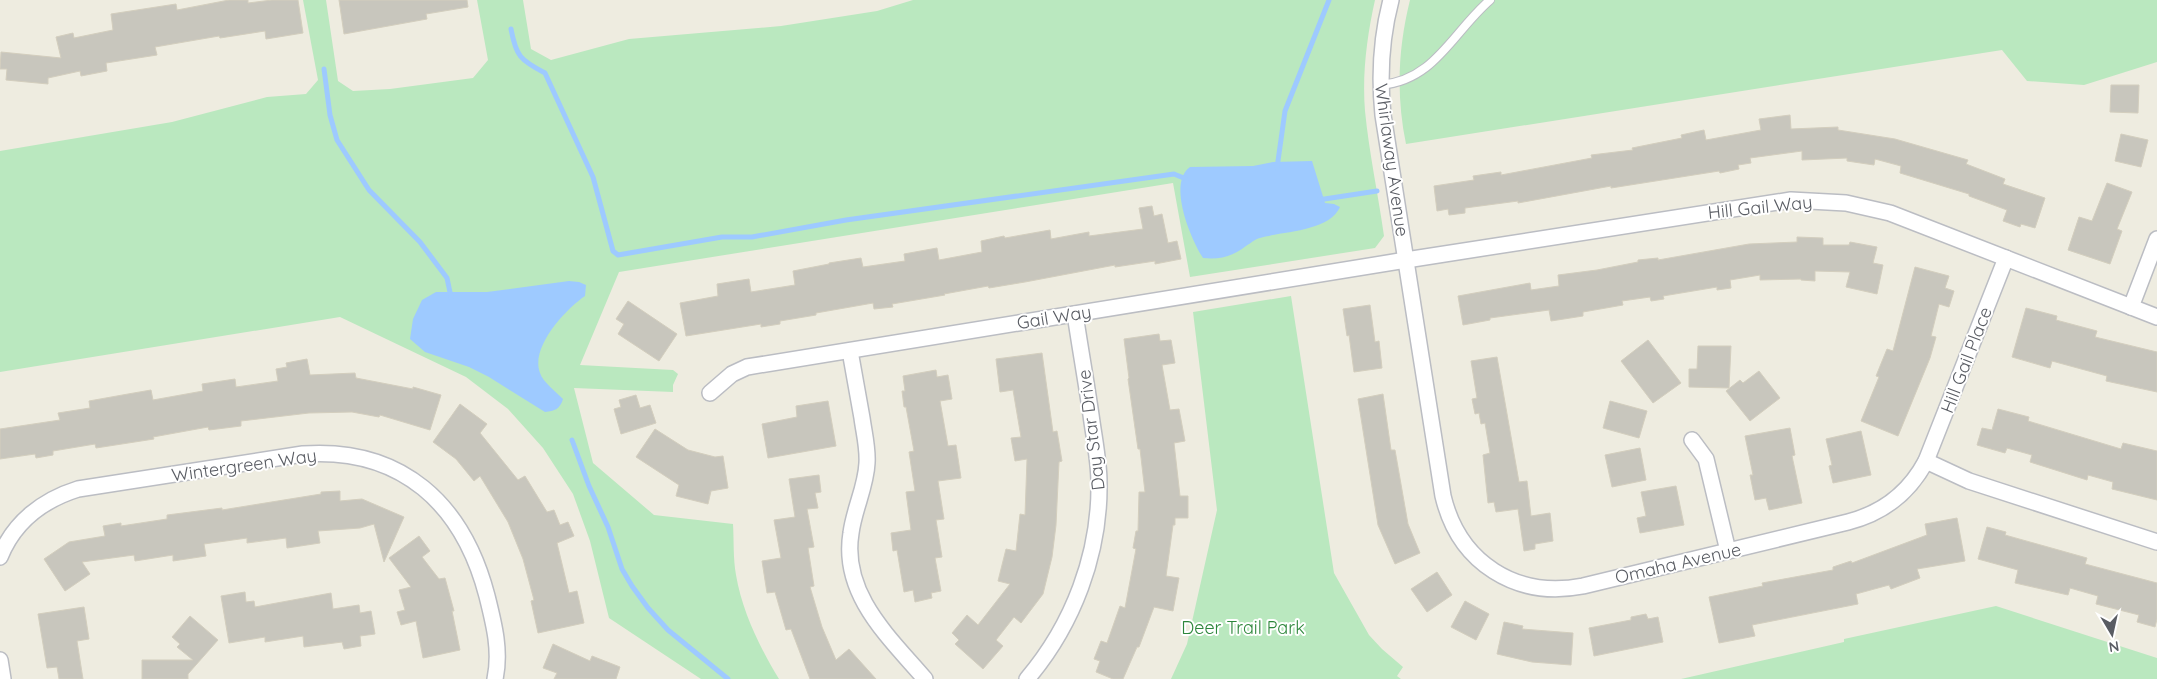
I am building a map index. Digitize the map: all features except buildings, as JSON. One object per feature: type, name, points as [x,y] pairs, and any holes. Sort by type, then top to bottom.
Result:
[{"type":"street","name":"Whirlaway Avenue","points":[[1391,0],[1383,40],[1381,85],[1383,115],[1406,260]]},
{"type":"street","name":"Hill Gail Way","points":[[1406,260],[1772,202],[1804,200],[1846,203],[1890,213],[2157,317]]},
{"type":"street","points":[[2131,307],[2157,239]]},
{"type":"street","name":"Hill Gail Place","points":[[1926,461],[2006,258]]},
{"type":"street","name":"Gail Way","points":[[710,393],[732,374],[747,367],[1406,260]]},
{"type":"street","name":"Omaha Avenue","points":[[1406,260],[1446,508],[1462,540],[1485,565],[1520,584],[1563,589],[1868,516],[1892,503],[1905,491],[1916,478],[1926,461]]},
{"type":"street","name":"Day Star Drive","points":[[1027,679],[1049,650],[1076,600],[1090,562],[1097,516],[1100,483],[1098,459],[1075,314]]},
{"type":"street","points":[[850,351],[867,455],[865,478],[850,533],[849,556],[852,570],[857,589],[870,613],[925,679]]},
{"type":"street","points":[[1692,440],[1706,459],[1728,551]]},
{"type":"street","name":"Wintergreen Way","points":[[0,557],[5,532],[22,522],[37,509],[56,498],[78,489],[303,454],[339,454],[372,461],[402,473],[423,488],[446,510],[466,538],[479,566],[495,629],[498,650],[495,679]]},
{"type":"street","points":[[1926,461],[1969,480],[2157,542]]},
{"type":"street","points":[[0,660],[3,679]]},
{"type":"lane","points":[[1381,85],[1406,80],[1426,68],[1467,22],[1490,0]]},
{"type":"green space","points":[[303,0],[326,0],[338,81],[353,91],[390,89],[473,78],[488,60],[477,0],[523,0],[531,49],[551,60],[629,39],[781,26],[877,11],[913,0],[1375,0],[1366,55],[1364,97],[1384,236],[1375,248],[1190,277],[1173,183],[619,272],[580,365],[673,370],[678,374],[673,385],[673,392],[574,388],[593,463],[654,515],[733,524],[735,569],[747,616],[765,655],[779,679],[701,679],[609,618],[590,541],[573,494],[543,448],[508,409],[466,377],[340,317],[0,372],[0,151],[172,122],[267,97],[306,94],[318,80]]},
{"type":"green space","points":[[1410,0],[2157,0],[2157,62],[2084,85],[2027,81],[2002,50],[1406,144],[1401,108],[1400,72],[1403,36]]},
{"type":"green space","name":"Deer Trail Park","points":[[1291,296],[1334,573],[1369,635],[1403,667],[1397,676],[1401,679],[1171,679],[1187,644],[1217,510],[1193,312]]},
{"type":"green space","points":[[1996,606],[2157,658],[2157,679],[1681,679],[1844,642],[1844,639]]},
{"type":"water","points":[[1312,161],[1325,203],[1340,207],[1334,215],[1316,226],[1255,240],[1226,256],[1203,258],[1188,226],[1181,198],[1183,175],[1190,167],[1253,166],[1273,162]]},
{"type":"water","points":[[569,281],[586,285],[585,296],[560,319],[552,330],[540,352],[538,363],[544,380],[563,399],[559,407],[554,410],[545,412],[489,377],[469,367],[425,352],[410,339],[413,319],[422,300],[436,292],[487,292]]},
{"type":"waterway","points":[[1277,168],[1285,111],[1329,0]]},
{"type":"waterway","points":[[511,29],[520,56],[545,73],[593,177],[613,251],[618,255],[722,237],[752,237],[846,220],[1174,174],[1186,179]]},
{"type":"waterway","points":[[324,69],[330,115],[337,140],[369,190],[420,242],[447,278],[451,297]]},
{"type":"waterway","points":[[1318,200],[1377,191]]},
{"type":"waterway","points":[[572,440],[589,486],[608,527],[622,569],[632,586],[648,608],[668,630],[728,679]]}]
